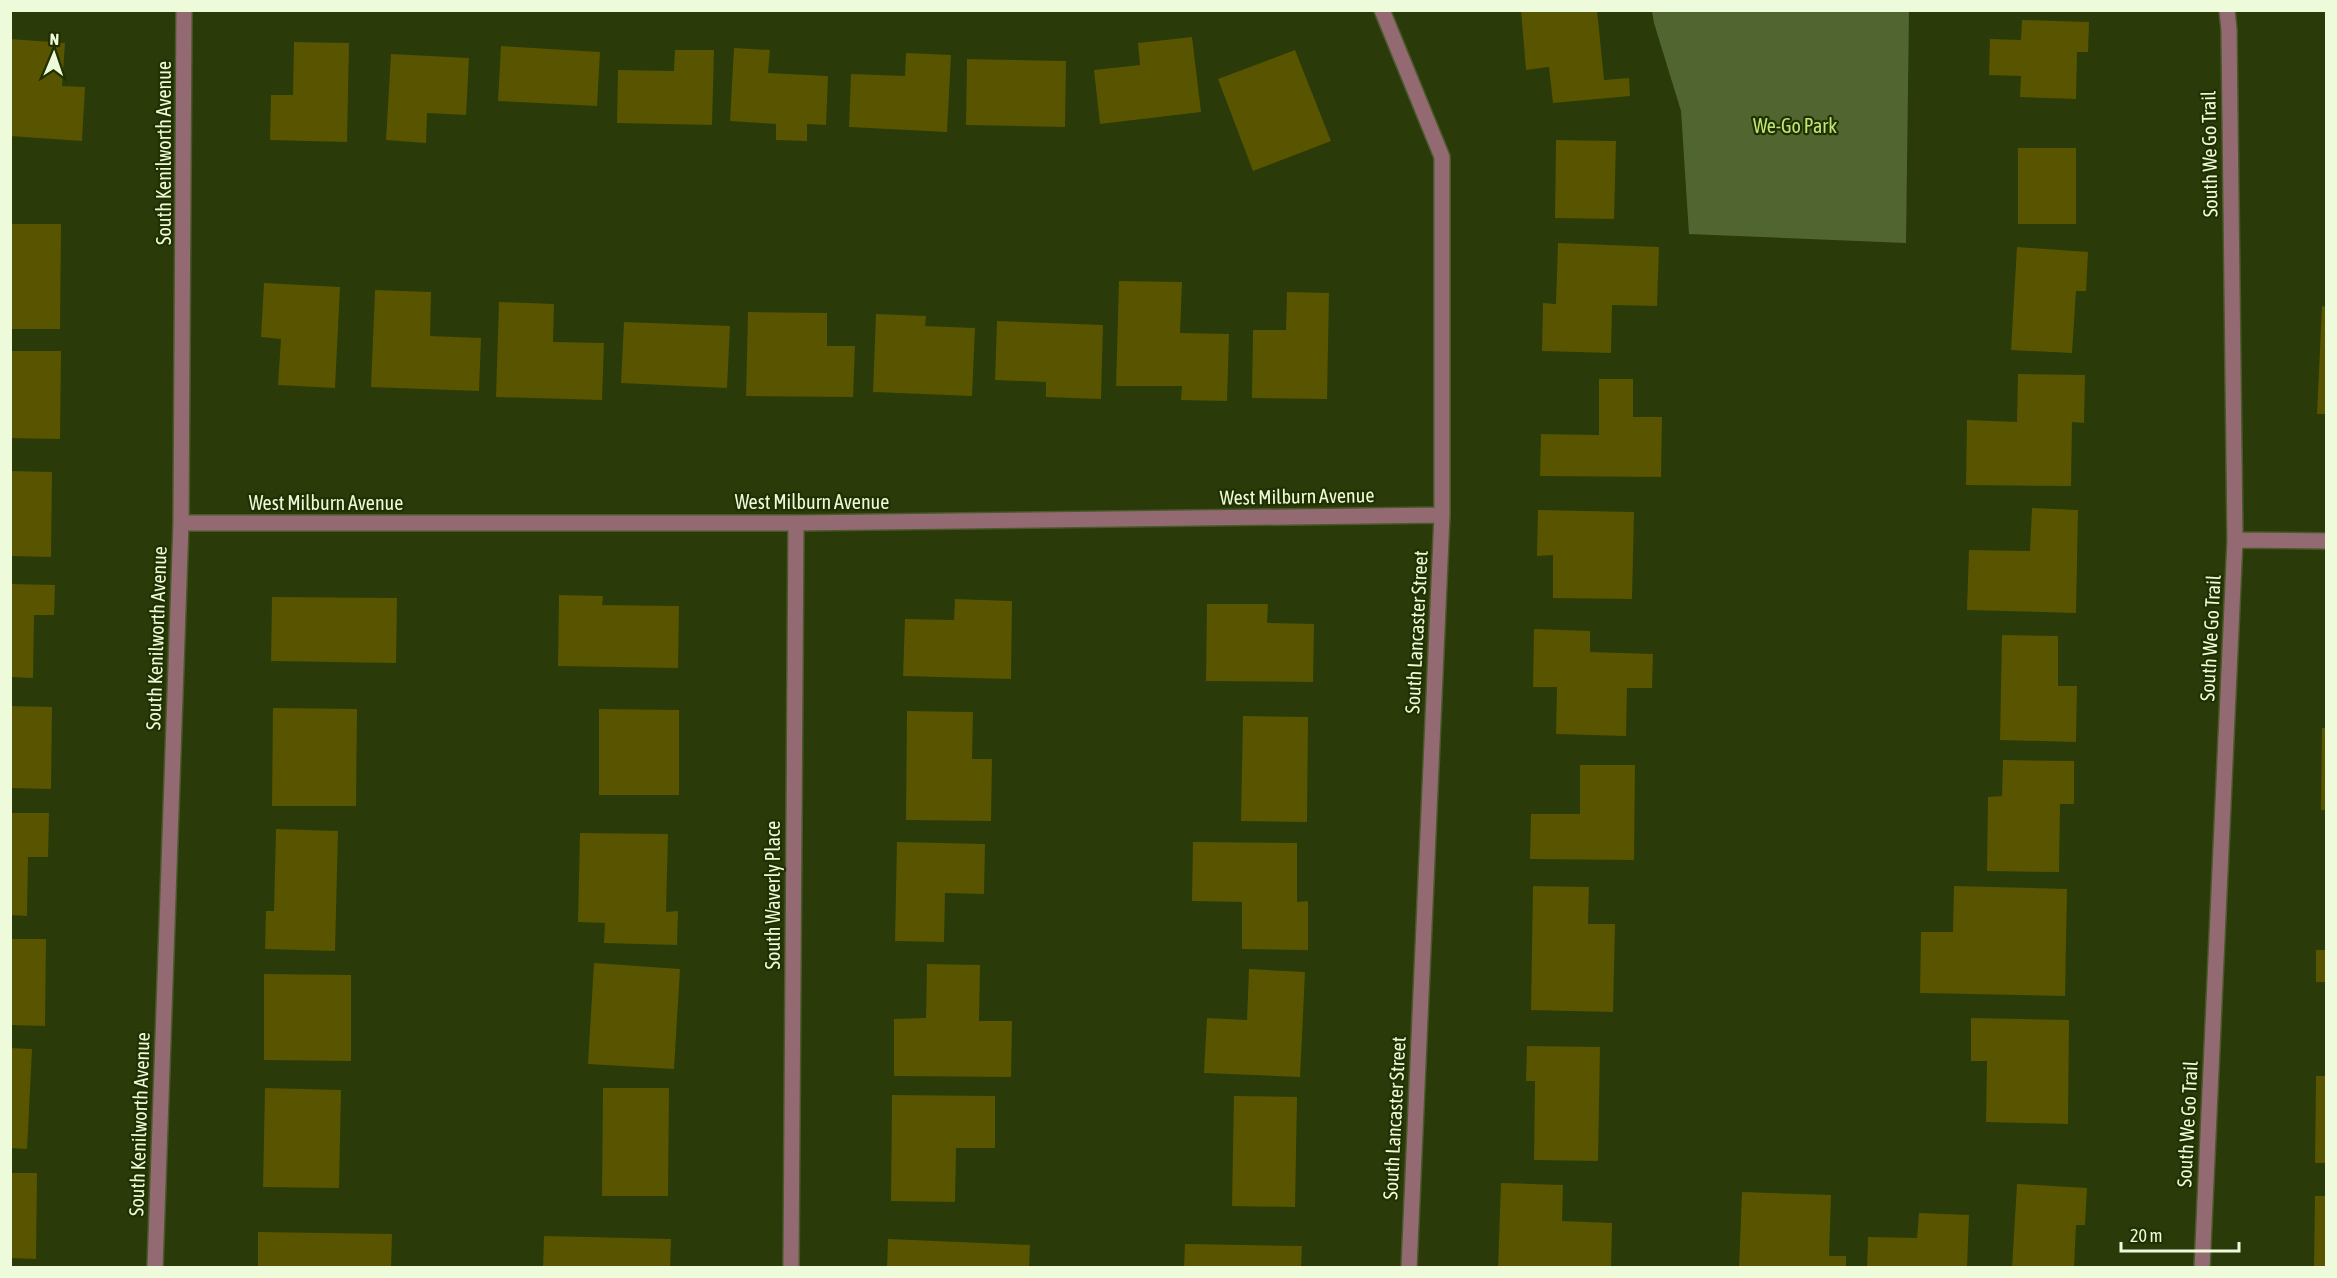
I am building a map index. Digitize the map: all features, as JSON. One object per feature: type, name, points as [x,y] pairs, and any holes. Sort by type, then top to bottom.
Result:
[{"type":"street","name":"South Kenilworth Avenue","points":[[155,1268],[182,523],[184,10]]},
{"type":"street","name":"South Lancaster Street","points":[[1382,10],[1442,157],[1442,515],[1409,1268]]},
{"type":"street","name":"South We Go Trail","points":[[2202,1268],[2235,540],[2227,10]]},
{"type":"street","name":"West Milburn Avenue","points":[[182,523],[796,523],[1442,515]]},
{"type":"street","name":"South Waverly Place","points":[[791,1268],[796,523]]},
{"type":"street","points":[[2235,540],[2326,541]]},
{"type":"green space","name":"We-Go Park","points":[[1652,11],[1909,11],[1906,243],[1689,234],[1681,111]]},
{"type":"building","points":[[1521,10],[1597,10],[1604,80],[1629,78],[1630,96],[1553,103],[1549,67],[1526,70]]},
{"type":"building","points":[[2022,20],[2089,22],[2088,52],[2077,52],[2076,99],[2020,97],[2021,76],[1989,75],[1990,39],[2021,40]]},
{"type":"building","points":[[1192,37],[1201,112],[1100,124],[1094,70],[1140,65],[1138,43]]},
{"type":"building","points":[[10,39],[65,43],[62,86],[85,87],[82,141],[10,136]]},
{"type":"building","points":[[294,42],[349,43],[347,142],[270,140],[271,95],[293,95]]},
{"type":"building","points":[[501,46],[600,52],[597,106],[498,101]]},
{"type":"building","points":[[734,48],[770,50],[768,73],[828,76],[826,125],[807,124],[807,141],[776,140],[776,124],[730,121]]},
{"type":"building","points":[[675,50],[714,50],[712,125],[617,123],[618,70],[674,71]]},
{"type":"building","points":[[1295,50],[1331,141],[1253,171],[1218,79]]},
{"type":"building","points":[[906,53],[951,55],[947,132],[849,127],[851,74],[905,76]]},
{"type":"building","points":[[391,54],[469,58],[466,115],[427,113],[426,143],[386,140]]},
{"type":"building","points":[[967,59],[1066,61],[1065,127],[966,125]]},
{"type":"building","points":[[1556,140],[1616,141],[1614,219],[1555,218]]},
{"type":"building","points":[[2018,148],[2076,148],[2076,224],[2018,224]]},
{"type":"building","points":[[10,224],[61,224],[60,329],[10,329]]},
{"type":"building","points":[[1558,243],[1659,247],[1657,306],[1612,305],[1611,353],[1542,351],[1543,303],[1556,304]]},
{"type":"building","points":[[2017,247],[2088,252],[2086,291],[2076,291],[2072,353],[2011,350]]},
{"type":"building","points":[[1119,281],[1182,282],[1180,333],[1229,334],[1227,401],[1181,400],[1182,386],[1116,386]]},
{"type":"building","points":[[264,283],[340,287],[335,388],[278,385],[281,339],[261,337]]},
{"type":"building","points":[[375,290],[431,292],[430,336],[481,338],[479,391],[371,387]]},
{"type":"building","points":[[1287,292],[1329,293],[1327,399],[1252,398],[1253,330],[1286,330]]},
{"type":"building","points":[[499,302],[554,304],[553,342],[604,343],[602,400],[496,397]]},
{"type":"building","points":[[2322,306],[2326,307],[2326,414],[2317,414]]},
{"type":"building","points":[[748,312],[827,313],[827,346],[855,346],[853,397],[746,396]]},
{"type":"building","points":[[876,314],[926,316],[925,326],[975,328],[972,396],[873,392]]},
{"type":"building","points":[[997,321],[1103,325],[1101,399],[1046,397],[1046,382],[995,380]]},
{"type":"building","points":[[624,322],[730,326],[727,388],[621,383]]},
{"type":"building","points":[[10,351],[61,351],[60,439],[10,438]]},
{"type":"building","points":[[2018,374],[2085,375],[2084,423],[2072,422],[2071,486],[1966,485],[1967,420],[2017,422]]},
{"type":"building","points":[[1599,379],[1633,379],[1633,417],[1662,417],[1661,477],[1540,476],[1541,434],[1599,435]]},
{"type":"building","points":[[10,471],[52,472],[51,557],[10,556]]},
{"type":"building","points":[[2032,508],[2078,510],[2076,613],[1967,610],[1969,550],[2030,551]]},
{"type":"building","points":[[1538,510],[1634,512],[1632,599],[1553,598],[1553,555],[1537,556]]},
{"type":"building","points":[[10,584],[55,585],[54,615],[34,615],[33,678],[10,677]]},
{"type":"building","points":[[559,595],[603,596],[602,605],[679,606],[678,668],[558,666]]},
{"type":"building","points":[[272,597],[397,598],[396,663],[271,661]]},
{"type":"building","points":[[955,599],[1012,601],[1011,679],[903,676],[905,619],[954,620]]},
{"type":"building","points":[[1207,604],[1268,604],[1267,623],[1314,624],[1313,682],[1206,681]]},
{"type":"building","points":[[1534,629],[1590,631],[1590,652],[1653,654],[1652,688],[1627,688],[1626,736],[1556,734],[1557,687],[1533,687]]},
{"type":"building","points":[[2002,635],[2058,636],[2058,686],[2077,686],[2076,742],[2000,740]]},
{"type":"building","points":[[10,706],[52,707],[51,789],[10,788]]},
{"type":"building","points":[[273,708],[357,709],[356,806],[272,806]]},
{"type":"building","points":[[599,709],[679,710],[679,795],[599,795]]},
{"type":"building","points":[[907,711],[973,712],[972,759],[992,759],[991,821],[906,820]]},
{"type":"building","points":[[1243,716],[1308,717],[1307,822],[1241,821]]},
{"type":"building","points":[[2322,728],[2326,728],[2326,810],[2321,810]]},
{"type":"building","points":[[2003,760],[2074,761],[2074,804],[2060,804],[2059,872],[1987,871],[1988,797],[2002,796]]},
{"type":"building","points":[[1580,765],[1635,765],[1634,860],[1530,859],[1531,814],[1580,814]]},
{"type":"building","points":[[10,813],[49,813],[48,857],[28,857],[27,916],[10,915]]},
{"type":"building","points":[[276,829],[338,831],[335,951],[265,949],[266,911],[274,911]]},
{"type":"building","points":[[580,833],[668,834],[666,912],[678,911],[677,945],[604,943],[605,923],[578,922]]},
{"type":"building","points":[[897,842],[985,844],[984,894],[945,893],[944,942],[895,941]]},
{"type":"building","points":[[1193,842],[1297,843],[1297,902],[1308,901],[1308,950],[1242,949],[1242,902],[1192,901]]},
{"type":"building","points":[[1533,886],[1589,887],[1588,924],[1615,924],[1613,1012],[1531,1010]]},
{"type":"building","points":[[1954,886],[2067,889],[2065,996],[1920,993],[1921,932],[1953,932]]},
{"type":"building","points":[[10,939],[46,939],[45,1026],[10,1025]]},
{"type":"building","points":[[2316,950],[2326,950],[2326,982],[2316,982]]},
{"type":"building","points":[[594,963],[680,969],[674,1069],[588,1064]]},
{"type":"building","points":[[927,964],[980,965],[979,1021],[1012,1021],[1011,1077],[894,1076],[894,1019],[926,1018]]},
{"type":"building","points":[[1249,969],[1305,972],[1300,1077],[1204,1073],[1207,1018],[1247,1020]]},
{"type":"building","points":[[264,974],[351,975],[351,1061],[264,1060]]},
{"type":"building","points":[[1971,1018],[2069,1020],[2068,1124],[1986,1122],[1987,1061],[1971,1061]]},
{"type":"building","points":[[1527,1046],[1600,1047],[1598,1161],[1534,1160],[1535,1081],[1526,1081]]},
{"type":"building","points":[[10,1048],[32,1049],[27,1149],[10,1148]]},
{"type":"building","points":[[2316,1076],[2326,1076],[2326,1163],[2315,1163]]},
{"type":"building","points":[[265,1088],[341,1090],[339,1188],[263,1187]]},
{"type":"building","points":[[603,1088],[669,1088],[668,1196],[602,1196]]},
{"type":"building","points":[[892,1095],[995,1096],[995,1148],[956,1148],[955,1202],[891,1201]]},
{"type":"building","points":[[1234,1096],[1297,1097],[1295,1207],[1232,1206]]},
{"type":"building","points":[[10,1173],[37,1173],[36,1259],[10,1258]]},
{"type":"building","points":[[1501,1183],[1563,1185],[1562,1221],[1612,1223],[1611,1268],[1498,1268]]},
{"type":"building","points":[[2017,1184],[2087,1188],[2085,1225],[2076,1225],[2074,1268],[2012,1268]]},
{"type":"building","points":[[1742,1192],[1831,1195],[1829,1256],[1846,1256],[1846,1268],[1739,1268]]},
{"type":"building","points":[[2315,1196],[2326,1196],[2326,1268],[2314,1268]]},
{"type":"building","points":[[1919,1213],[1969,1215],[1967,1268],[1867,1268],[1868,1237],[1917,1238]]},
{"type":"building","points":[[258,1232],[392,1234],[391,1268],[258,1268]]},
{"type":"building","points":[[544,1236],[671,1239],[670,1268],[543,1268]]},
{"type":"building","points":[[888,1239],[1030,1245],[1029,1268],[887,1268]]},
{"type":"building","points":[[1185,1244],[1302,1246],[1301,1268],[1184,1268]]}]
